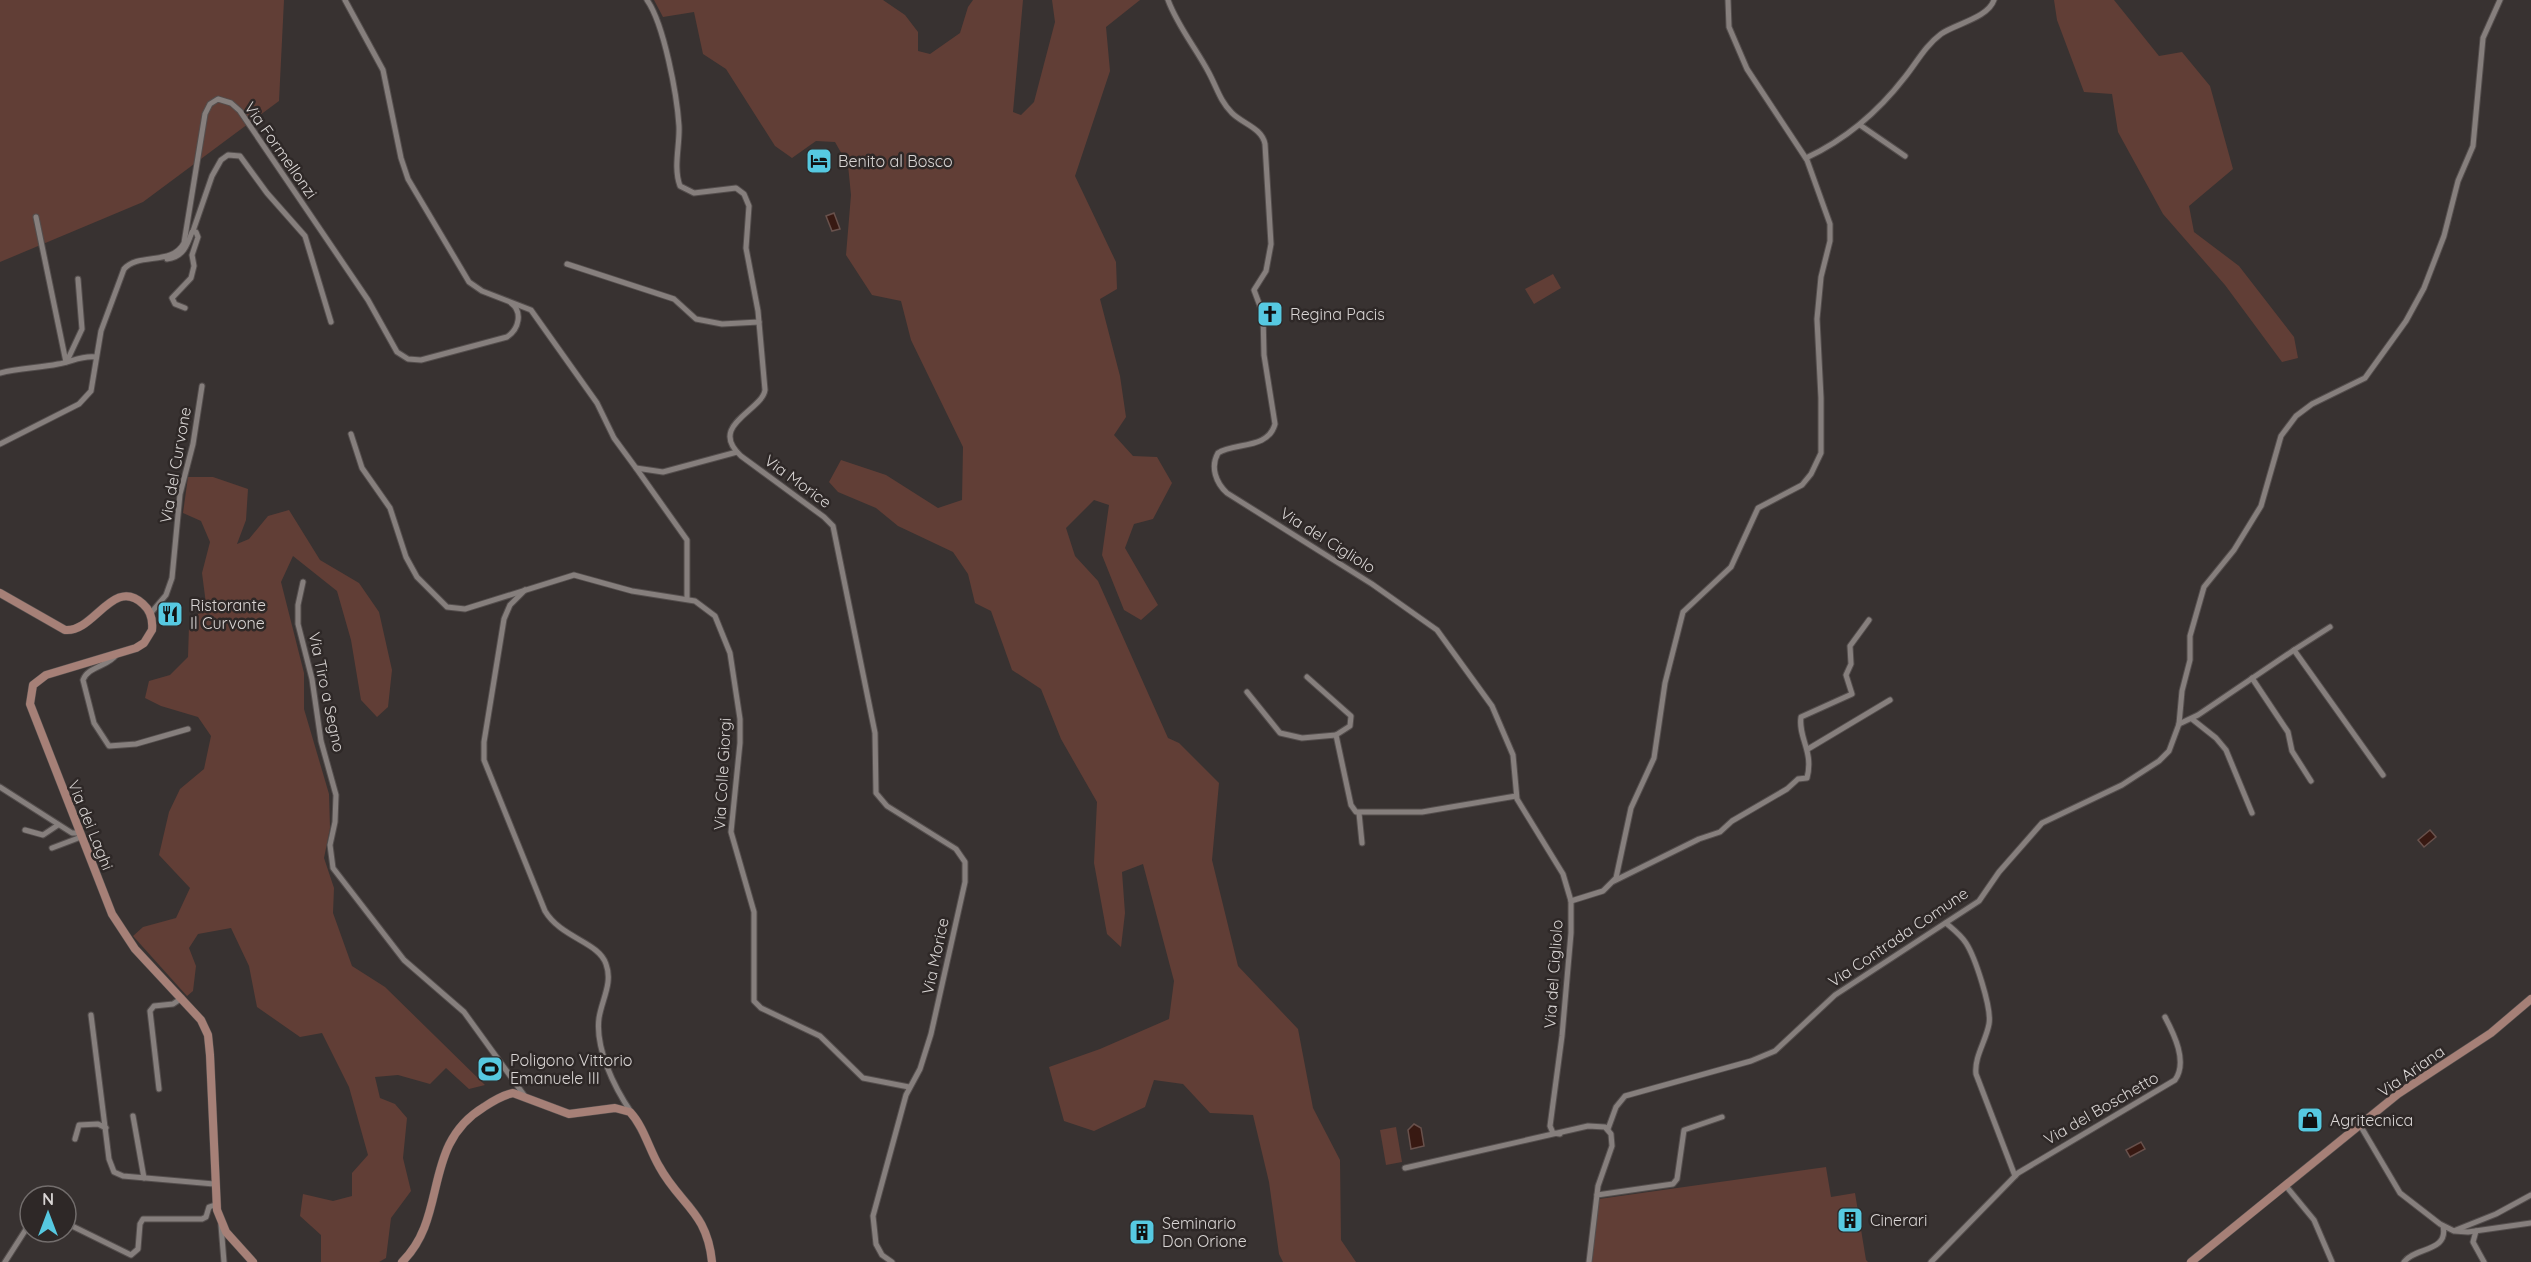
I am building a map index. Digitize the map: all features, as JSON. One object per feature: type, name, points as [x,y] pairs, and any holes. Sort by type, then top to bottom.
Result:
[{"type":"main road","points":[[0,593],[65,630],[85,626],[108,602],[120,597],[138,600],[150,614]]},
{"type":"main road","name":"Via dei Laghi","points":[[150,614],[152,630],[148,639],[136,648],[45,675],[33,685],[30,693],[31,711],[117,922],[143,958],[203,1023],[209,1039],[216,1205],[221,1224],[253,1262]]},
{"type":"main road","name":"Via Ariana","points":[[2195,1261],[2410,1085],[2498,1028],[2531,999]]},
{"type":"main road","points":[[402,1262],[414,1248],[427,1222],[439,1166],[457,1129],[480,1109],[506,1095],[524,1095],[569,1114],[615,1108],[627,1111],[634,1116],[663,1174],[700,1220],[708,1240],[712,1262]]},
{"type":"street","points":[[345,0],[383,69],[402,162],[418,197],[469,282],[482,291],[528,308],[534,313],[599,406],[614,438],[685,537],[689,556],[687,599]]},
{"type":"street","points":[[636,468],[663,472],[737,452],[732,439],[734,425],[744,412],[762,399],[765,393],[759,322],[747,251],[749,211],[746,196],[736,188],[694,193],[685,190],[679,184],[679,125],[675,96],[660,26],[647,0]]},
{"type":"street","name":"Via del Cigliolo","points":[[1168,0],[1178,25],[1209,73],[1220,100],[1238,118],[1261,134],[1265,144],[1271,244],[1267,268],[1254,291],[1263,314],[1264,355],[1275,424],[1272,431],[1261,440],[1218,453],[1215,462],[1217,482],[1229,494],[1376,586],[1441,634],[1484,692],[1513,755],[1516,796],[1563,874],[1571,901],[1571,933],[1562,1044],[1550,1126],[1553,1133],[1560,1134]]},
{"type":"street","points":[[1614,880],[1631,808],[1653,762],[1665,683],[1683,612],[1731,567],[1758,508],[1802,485],[1820,456],[1822,437],[1817,310],[1821,277],[1831,234],[1828,216],[1806,158],[1747,69],[1729,27],[1729,0]]},
{"type":"street","points":[[1806,158],[1838,142],[1860,125],[1900,83],[1929,44],[1947,30],[1987,10],[1994,0]]},
{"type":"street","name":"Via Contrada Comune","points":[[1608,1129],[1616,1107],[1625,1096],[1751,1061],[1775,1051],[1835,994],[1983,897],[1999,872],[2040,824],[2113,790],[2162,758],[2173,743],[2180,724],[2182,691],[2190,657],[2190,636],[2204,587],[2234,550],[2262,504],[2282,436],[2296,417],[2312,404],[2365,378],[2410,315],[2424,288],[2441,245],[2459,176],[2473,146],[2483,38],[2500,0]]},
{"type":"street","name":"Via Formellonzi","points":[[0,444],[84,400],[91,389],[101,331],[124,270],[131,264],[162,258],[179,250],[184,241],[205,114],[211,102],[223,99],[240,111],[372,306],[390,342],[402,356],[411,360],[421,360],[507,337],[515,330],[518,320],[518,310],[511,303]]},
{"type":"street","points":[[1860,125],[1905,156]]},
{"type":"street","points":[[162,258],[172,258],[181,254],[193,231],[219,163],[227,156],[240,156],[264,190],[305,236],[331,322]]},
{"type":"street","points":[[36,217],[66,362]]},
{"type":"street","points":[[185,308],[175,304],[172,298],[191,278],[194,268],[192,255],[198,235],[193,231]]},
{"type":"street","points":[[567,264],[674,298],[696,319],[718,324],[759,322]]},
{"type":"street","points":[[66,362],[82,329],[78,279]]},
{"type":"street","points":[[0,373],[66,362],[86,356],[96,357]]},
{"type":"street","name":"Via del Curvone","points":[[150,614],[166,595],[172,578],[180,494],[193,444],[202,386]]},
{"type":"street","name":"Via Colle Giorgi","points":[[351,434],[362,468],[388,504],[406,557],[415,573],[427,588],[453,610],[465,609],[526,588],[577,575],[638,592],[687,599],[700,603],[715,616],[727,642],[732,662],[740,738],[731,832],[754,912],[754,1001],[764,1009],[822,1038],[863,1078],[909,1087]]},
{"type":"street","name":"Via Morice","points":[[737,452],[831,524],[836,536],[876,738],[873,779],[876,793],[886,806],[956,849],[965,862],[965,878],[933,1027],[920,1069],[909,1087],[872,1220],[876,1244],[882,1255],[892,1262]]},
{"type":"street","name":"Via Tiro a Segno","points":[[303,582],[298,605],[298,624],[310,671],[321,741],[336,791],[335,822],[330,849],[335,872],[404,960],[464,1011],[524,1095]]},
{"type":"street","points":[[526,588],[510,605],[504,619],[484,757],[545,911],[560,929],[596,950],[605,961],[608,983],[599,1018],[600,1039],[617,1089],[634,1116]]},
{"type":"street","points":[[1571,901],[1603,891],[1614,880],[1695,840],[1720,832],[1732,821],[1787,789],[1798,779],[1807,778],[1810,764],[1801,717],[1852,694],[1846,675],[1851,664],[1850,646],[1869,620]]},
{"type":"street","points":[[2180,724],[2192,719],[2330,627]]},
{"type":"street","points":[[2294,650],[2383,775]]},
{"type":"street","points":[[117,654],[111,661],[87,672],[82,680],[94,723],[109,746],[136,744],[188,729]]},
{"type":"street","points":[[1247,692],[1280,733],[1302,738],[1336,735],[1350,726],[1351,716],[1307,677]]},
{"type":"street","points":[[2252,678],[2289,734],[2292,751],[2311,781]]},
{"type":"street","points":[[1808,749],[1890,700]]},
{"type":"street","points":[[2192,719],[2216,738],[2226,750],[2252,813]]},
{"type":"street","points":[[1336,735],[1351,807],[1359,813],[1422,812],[1516,796]]},
{"type":"street","points":[[0,787],[73,834],[80,835]]},
{"type":"street","points":[[1359,813],[1362,843]]},
{"type":"street","points":[[25,830],[42,835],[58,825]]},
{"type":"street","points":[[52,848],[80,835]]},
{"type":"street","points":[[1946,923],[1961,936],[1969,949],[1988,1007],[1989,1025],[1976,1071],[2015,1176]]},
{"type":"street","points":[[159,1089],[150,1011],[153,1006],[173,1004],[182,998]]},
{"type":"street","points":[[91,1015],[109,1159],[114,1172],[121,1176],[214,1184]]},
{"type":"street","name":"Via del Boschetto","points":[[1931,1262],[2015,1176],[2175,1080],[2179,1071],[2179,1056],[2165,1017]]},
{"type":"street","points":[[133,1116],[144,1178]]},
{"type":"street","points":[[1597,1195],[1673,1184],[1677,1177],[1683,1132],[1690,1126],[1722,1117]]},
{"type":"street","points":[[75,1138],[79,1125],[98,1124],[106,1128]]},
{"type":"street","points":[[1406,1168],[1593,1125],[1608,1129],[1612,1146],[1597,1195],[1589,1262]]},
{"type":"street","points":[[2360,1125],[2400,1193],[2443,1226],[2454,1230],[2476,1231],[2531,1223]]},
{"type":"street","points":[[2286,1186],[2314,1220],[2332,1262]]},
{"type":"street","points":[[2454,1230],[2492,1216],[2531,1196]]},
{"type":"street","points":[[78,1229],[132,1255],[138,1249],[142,1220],[202,1219],[206,1217],[209,1207],[216,1205]]},
{"type":"street","points":[[221,1224],[224,1262]]},
{"type":"street","points":[[2404,1262],[2409,1257],[2440,1243],[2444,1236],[2443,1226]]},
{"type":"street","points":[[2476,1231],[2473,1242],[2484,1262]]},
{"type":"street","points":[[5,1262],[18,1242]]},
{"type":"shaded area","points":[[0,0],[284,0],[279,101],[143,202],[0,262]]},
{"type":"shaded area","points":[[654,0],[883,0],[905,15],[918,32],[918,51],[930,54],[960,33],[968,7],[973,0],[1023,0],[1013,112],[1021,115],[1034,102],[1055,22],[1052,0],[1140,0],[1106,27],[1110,71],[1075,176],[1116,262],[1117,289],[1100,299],[1120,376],[1126,417],[1114,435],[1133,456],[1157,457],[1172,483],[1153,519],[1134,524],[1125,548],[1158,605],[1141,620],[1124,610],[1102,555],[1109,505],[1094,500],[1066,528],[1075,556],[1098,581],[1168,738],[1179,743],[1219,783],[1212,860],[1238,966],[1298,1029],[1313,1108],[1340,1160],[1341,1240],[1356,1262],[1283,1262],[1279,1254],[1269,1182],[1253,1115],[1210,1113],[1183,1084],[1154,1080],[1145,1107],[1094,1131],[1064,1121],[1049,1067],[1100,1049],[1169,1019],[1174,981],[1143,864],[1122,872],[1125,913],[1121,947],[1107,934],[1094,863],[1097,802],[1061,739],[1041,689],[1012,670],[991,611],[975,603],[968,574],[953,552],[898,526],[876,508],[838,492],[829,482],[841,460],[886,475],[938,508],[962,500],[963,447],[911,340],[901,301],[872,295],[846,255],[851,195],[848,165],[835,142],[816,141],[792,158],[775,146],[726,69],[703,54],[694,12],[663,17]]},
{"type":"shaded area","points":[[2054,0],[2114,0],[2159,56],[2182,52],[2210,86],[2233,169],[2189,206],[2194,232],[2239,266],[2294,337],[2298,358],[2282,362],[2225,285],[2163,214],[2118,132],[2112,94],[2084,92],[2057,20]]},
{"type":"shaded area","points":[[834,213],[840,229],[832,231],[826,216]]},
{"type":"shaded area","points":[[1553,274],[1561,288],[1534,304],[1525,289]]},
{"type":"shaded area","points":[[188,477],[213,477],[248,489],[246,520],[237,544],[249,539],[268,516],[289,510],[320,560],[359,583],[379,612],[392,670],[388,707],[377,717],[361,700],[351,640],[337,591],[293,556],[281,582],[304,673],[304,709],[329,794],[330,828],[324,858],[334,888],[333,913],[352,966],[385,987],[485,1085],[469,1089],[446,1068],[430,1084],[398,1075],[375,1077],[380,1098],[395,1104],[407,1118],[403,1158],[411,1191],[391,1218],[386,1258],[379,1262],[321,1262],[321,1235],[300,1216],[303,1194],[333,1201],[352,1196],[352,1173],[368,1155],[349,1087],[322,1033],[300,1037],[257,1007],[249,966],[231,928],[198,934],[189,948],[196,966],[193,991],[187,996],[133,936],[143,927],[176,918],[190,888],[159,855],[169,812],[180,789],[204,769],[211,736],[198,717],[161,706],[145,698],[149,681],[170,675],[188,657],[189,626],[206,604],[202,573],[210,542],[201,521],[183,513]]},
{"type":"shaded area","points":[[2430,830],[2436,837],[2424,847],[2418,840]]},
{"type":"shaded area","points":[[1414,1124],[1421,1128],[1424,1146],[1411,1149],[1408,1130]]},
{"type":"shaded area","points":[[1396,1127],[1402,1162],[1386,1165],[1380,1130]]},
{"type":"shaded area","points":[[2141,1142],[2145,1149],[2130,1157],[2126,1150]]},
{"type":"shaded area","points":[[1826,1167],[1831,1197],[1855,1193],[1868,1262],[1592,1262],[1599,1199]]},
{"type":"place","name":"Benito al Bosco","points":[[819,161]]},
{"type":"place","name":"Regina Pacis","points":[[1270,314]]},
{"type":"place","name":"Ristorante Il Curvone","points":[[170,614]]},
{"type":"place","name":"Poligono Vittorio Emanuele III","points":[[490,1069]]},
{"type":"place","name":"Agritecnica","points":[[2310,1120]]},
{"type":"place","name":"Cinerari","points":[[1850,1220]]},
{"type":"place","name":"Seminario Don Orione","points":[[1142,1232]]}]
